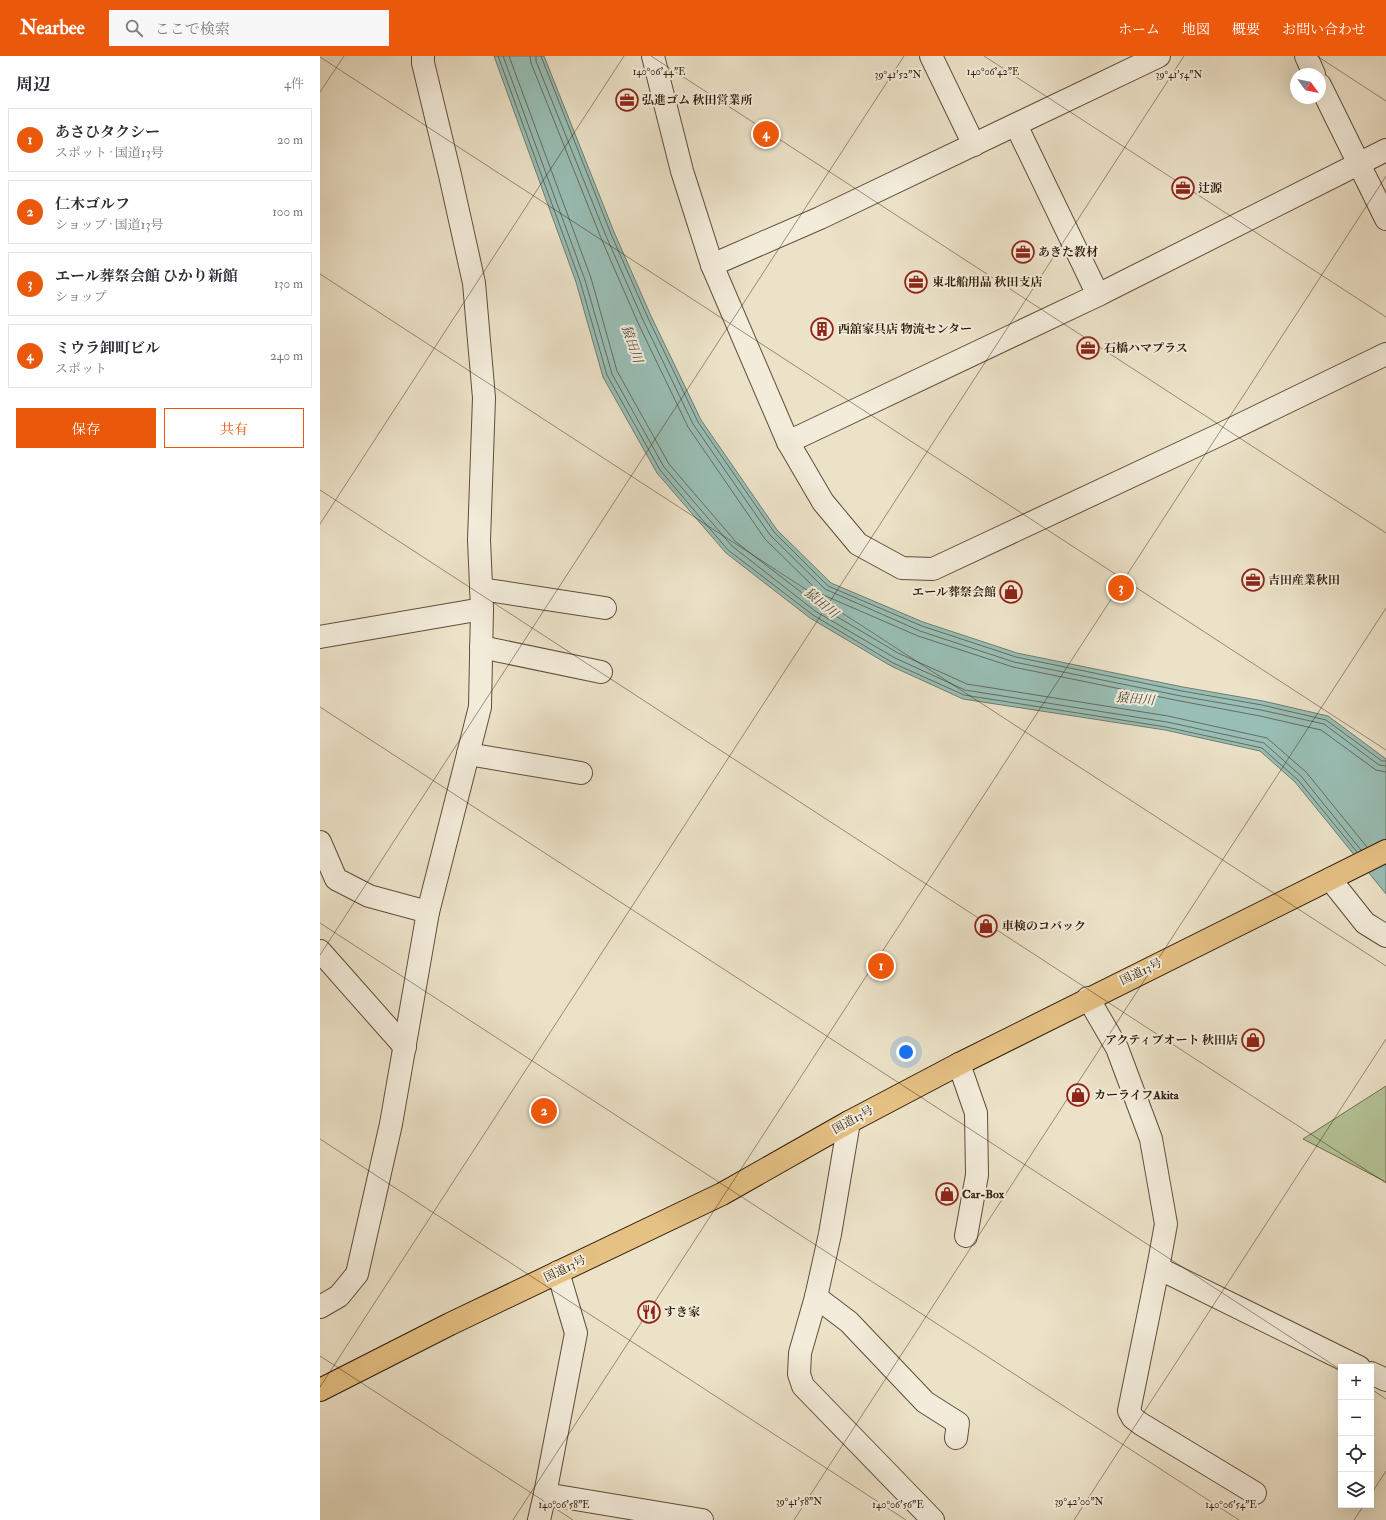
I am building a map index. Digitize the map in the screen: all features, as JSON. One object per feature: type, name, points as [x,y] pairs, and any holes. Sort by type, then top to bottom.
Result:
[{"type":"highway","name":"国道13号","points":[[320,1390],[450,1324],[722,1194],[849,1122],[959,1064],[1088,998],[1386,851]]},
{"type":"street","points":[[320,1307],[339,1296],[357,1274],[391,1124],[428,912],[480,707],[481,599],[479,540],[484,398],[474,283],[423,63],[423,56]]},
{"type":"street","points":[[653,56],[682,171],[712,265],[788,442],[823,502],[858,544],[902,568],[934,569],[1386,354]]},
{"type":"street","points":[[931,56],[974,145]]},
{"type":"street","points":[[712,265],[820,218],[1159,56]]},
{"type":"street","points":[[1306,56],[1311,68]]},
{"type":"street","points":[[1326,97],[1386,219]]},
{"type":"street","points":[[1016,125],[1098,294]]},
{"type":"street","points":[[788,442],[1098,294],[1386,150]]},
{"type":"street","points":[[320,637],[481,599],[605,608]]},
{"type":"street","points":[[481,647],[601,672]]},
{"type":"street","points":[[468,754],[581,773]]},
{"type":"street","points":[[320,842],[336,879],[368,896],[428,912]]},
{"type":"street","points":[[1337,875],[1365,923],[1386,936]]},
{"type":"street","points":[[320,951],[405,1047]]},
{"type":"street","points":[[1088,998],[1117,1048],[1151,1139],[1166,1224],[1128,1411],[1133,1418],[1141,1424],[1255,1493]]},
{"type":"street","points":[[959,1064],[976,1113],[977,1175],[966,1236]]},
{"type":"street","points":[[849,1122],[830,1234],[816,1297],[800,1353],[799,1374],[803,1386],[933,1520]]},
{"type":"street","points":[[1158,1268],[1353,1364]]},
{"type":"street","points":[[539,1520],[576,1333],[558,1272]]},
{"type":"street","points":[[816,1297],[849,1322],[925,1402],[958,1423],[956,1438]]},
{"type":"street","points":[[1374,1374],[1386,1380]]},
{"type":"street","points":[[545,1494],[702,1520]]},
{"type":"green space","points":[[1386,1086],[1386,1182],[1303,1139]]},
{"type":"water","name":"猿田川","points":[[494,56],[544,56],[614,232],[651,316],[701,420],[777,530],[831,583],[923,622],[1017,653],[1183,687],[1263,701],[1328,716],[1386,759],[1386,894],[1295,782],[1260,751],[1165,730],[963,699],[891,666],[810,618],[726,553],[657,473],[603,377],[576,282]]},
{"type":"place","name":"弘進ゴム 秋田営業所","points":[[627,100]]},
{"type":"place","name":"ミウラ卸町ビル","points":[[766,134]]},
{"type":"place","name":"辻源","points":[[1183,188]]},
{"type":"place","name":"あきた教材","points":[[1023,252]]},
{"type":"place","name":"東北船用品 秋田支店","points":[[916,282]]},
{"type":"place","name":"西舘家具店 物流センター","points":[[822,329]]},
{"type":"place","name":"石橋ハマプラス","points":[[1088,348]]},
{"type":"place","name":"吉田産業秋田","points":[[1253,580]]},
{"type":"place","name":"エール葬祭会館 ひかり新館","points":[[1121,588]]},
{"type":"place","name":"エール葬祭会館","points":[[1011,592]]},
{"type":"place","name":"車検のコバック","points":[[986,926]]},
{"type":"place","name":"あさひタクシー","points":[[881,966]]},
{"type":"place","name":"アクティブオート 秋田店","points":[[1253,1040]]},
{"type":"place","name":"カーライフAkita","points":[[1078,1095]]},
{"type":"place","name":"仁木ゴルフ","points":[[544,1111]]},
{"type":"place","name":"Car-Box","points":[[947,1194]]},
{"type":"place","name":"すき家","points":[[649,1312]]}]
